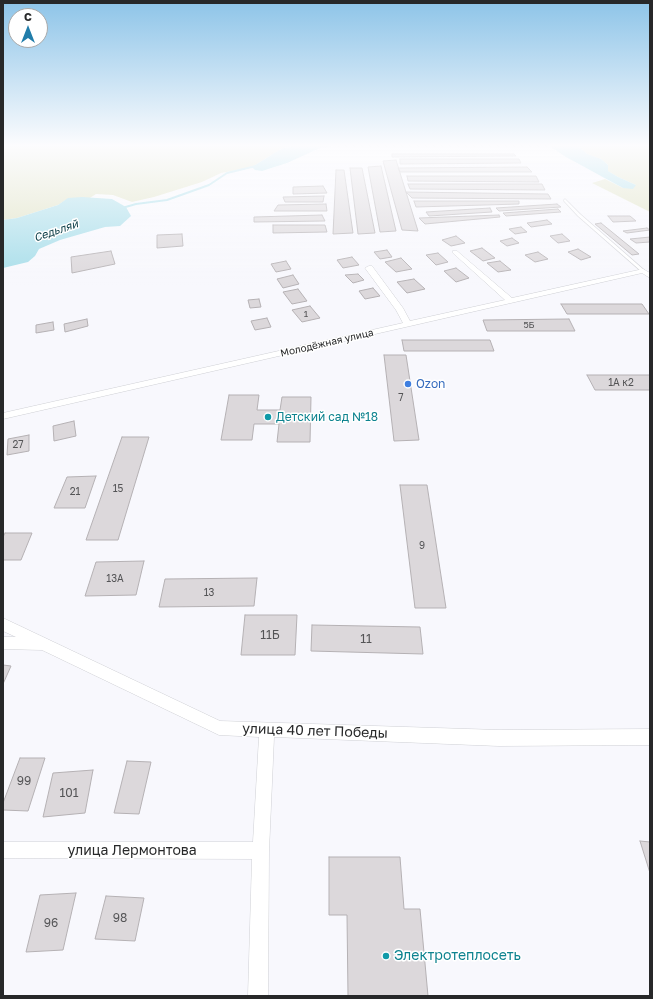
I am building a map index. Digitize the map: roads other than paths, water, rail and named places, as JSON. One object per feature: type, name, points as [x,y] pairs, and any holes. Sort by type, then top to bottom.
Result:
[{"type":"street","points":[[455,252],[510,300]]},
{"type":"street","points":[[369,268],[400,310],[408,324]]},
{"type":"street","name":"Молодёжная улица","points":[[3,416],[510,300],[646,273]]},
{"type":"street","name":"улица 40 лет Победы","points":[[3,624],[219,728],[499,738],[650,737]]},
{"type":"street","points":[[3,643],[44,644]]},
{"type":"street","points":[[258,996],[261,851],[267,730]]},
{"type":"street","name":"улица Лермонтова","points":[[3,850],[261,851]]},
{"type":"lane","points":[[566,200],[579,215],[646,273]]},
{"type":"water","points":[[82,197],[112,199],[126,207],[131,216],[120,226],[105,227],[60,240],[39,249],[35,256],[28,262],[3,268],[3,220],[17,218],[58,205],[68,198]]},
{"type":"waterway","name":"Седьляй","points":[[122,208],[136,204],[167,200],[190,192]]},
{"type":"place","name":"Ozon","points":[[408,384]]},
{"type":"place","name":"Детский сад №18","points":[[268,417]]},
{"type":"place","name":"Электротеплосеть","points":[[386,956]]}]
